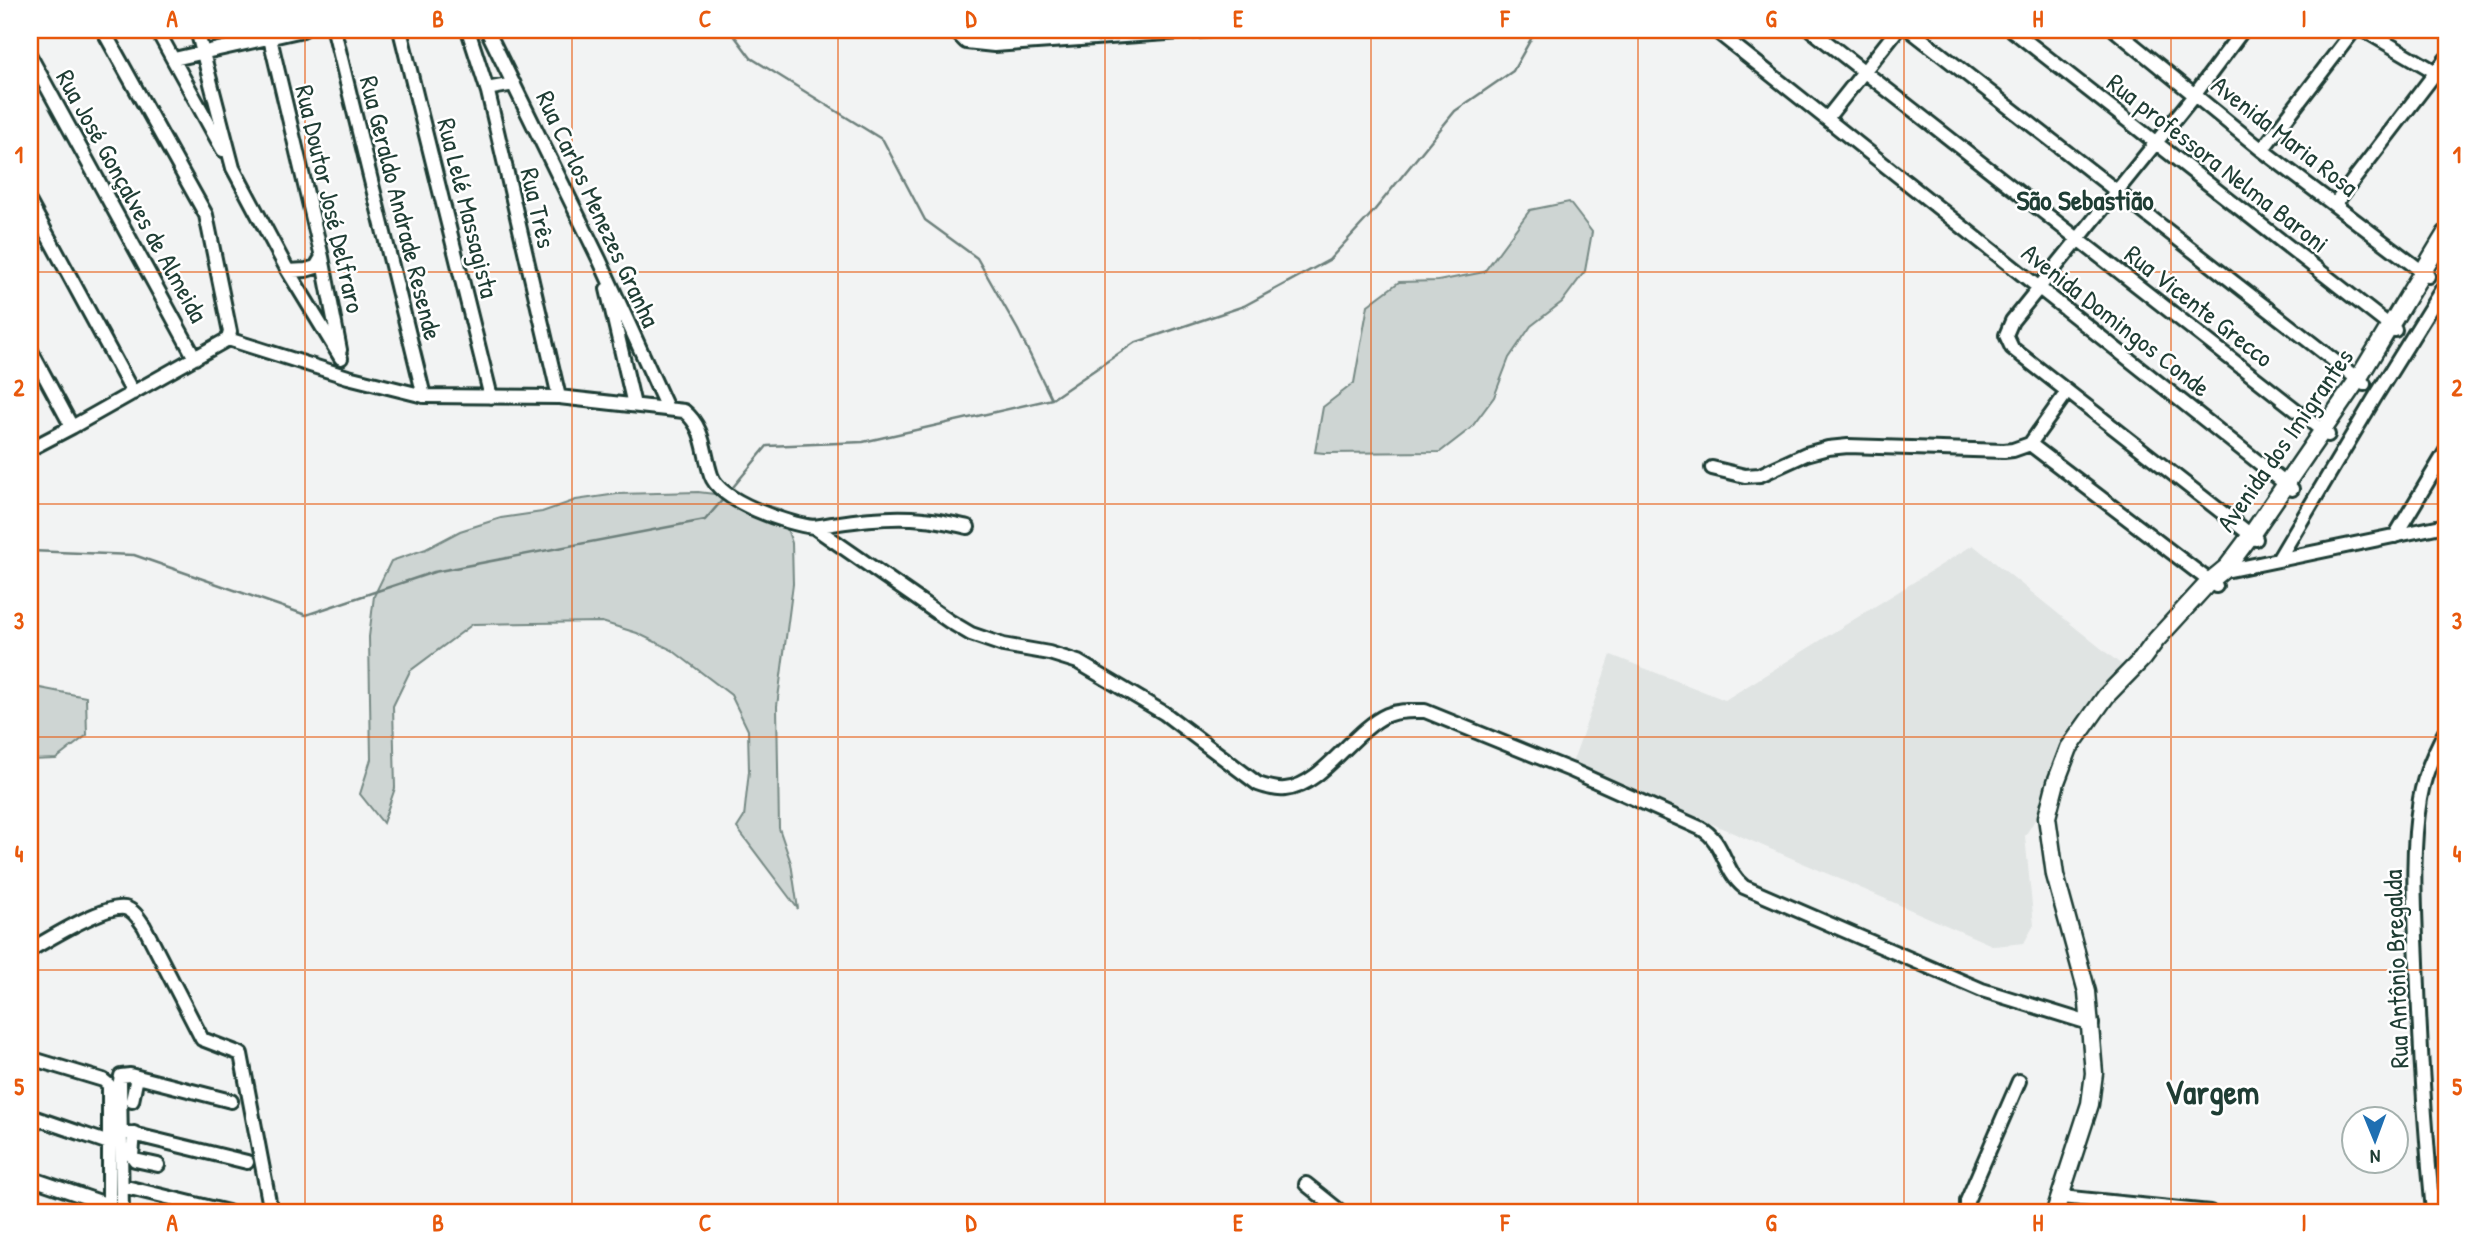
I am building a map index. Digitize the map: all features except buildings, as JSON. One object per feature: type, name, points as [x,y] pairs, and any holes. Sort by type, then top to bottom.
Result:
[{"type":"main road","name":"Avenida dos Imigrantes","points":[[2055,1212],[2090,1104],[2094,1073],[2092,1024],[2087,992],[2055,875],[2048,817],[2056,782],[2069,748],[2106,696],[2142,659],[2155,640],[2229,568],[2254,537],[2361,382],[2425,275],[2446,233]]},
{"type":"main road","name":"Avenida dos Imigrantes","points":[[2425,275],[2446,247]]},
{"type":"street","points":[[103,30],[206,215],[230,332],[229,339]]},
{"type":"street","points":[[157,30],[288,271],[341,358]]},
{"type":"street","points":[[197,30],[233,168]]},
{"type":"street","points":[[174,59],[269,34],[303,30]]},
{"type":"street","name":"Rua Geraldo Andrade Resende","points":[[334,30],[424,396]]},
{"type":"street","name":"Rua Lelé Massagista","points":[[400,30],[491,397]]},
{"type":"street","name":"Rua Três","points":[[468,30],[488,92],[559,397]]},
{"type":"street","name":"Rua Carlos Menezes Granha","points":[[487,30],[600,261],[667,408]]},
{"type":"street","points":[[992,30],[994,45]]},
{"type":"street","points":[[957,34],[972,44],[994,45],[1072,34],[1211,30]]},
{"type":"street","name":"Avenida Domingos Conde","points":[[1715,30],[1828,117],[2289,486]]},
{"type":"street","name":"Rua Vicente Grecco","points":[[1811,30],[2324,433]]},
{"type":"street","points":[[1828,117],[1897,30]]},
{"type":"street","points":[[1910,30],[2361,382]]},
{"type":"street","name":"Rua professora Nelma Baroni","points":[[2012,30],[2393,329]]},
{"type":"street","points":[[2243,30],[2196,93],[2115,190],[2008,328],[2006,335],[2012,348],[2254,537]]},
{"type":"street","points":[[2262,150],[2354,30]]},
{"type":"street","points":[[2364,30],[2441,75]]},
{"type":"street","name":"Avenida Maria Rosa","points":[[2122,32],[2262,150],[2425,275]]},
{"type":"street","name":"Rua Doutor José Delfraro","points":[[269,34],[322,257],[341,358],[348,377]]},
{"type":"street","name":"Rua José Gonçalves de Almeida","points":[[30,56],[195,358]]},
{"type":"street","points":[[2335,204],[2441,75],[2446,59]]},
{"type":"street","points":[[488,92],[503,84],[514,84]]},
{"type":"street","points":[[30,203],[133,393]]},
{"type":"street","points":[[288,271],[316,267],[322,257]]},
{"type":"street","points":[[600,261],[634,405]]},
{"type":"street","points":[[2278,560],[2446,283]]},
{"type":"street","points":[[30,449],[229,339],[348,377],[424,396],[559,397],[684,411],[704,442],[711,477],[721,489],[750,507],[792,524],[814,527],[890,518],[924,519],[968,527]]},
{"type":"street","points":[[30,349],[72,427]]},
{"type":"street","points":[[1712,468],[1745,476],[1760,475],[1806,454],[1848,446],[2013,450],[2030,444],[2067,392]]},
{"type":"street","points":[[2030,444],[2213,584]]},
{"type":"street","points":[[2395,536],[2446,451]]},
{"type":"street","points":[[2229,568],[2446,525]]},
{"type":"street","points":[[814,527],[971,634],[1003,645],[1049,653],[1078,662],[1164,713],[1258,784],[1272,789],[1293,788],[1319,772],[1368,727],[1388,715],[1406,710],[1425,711],[1573,771],[1710,833],[1717,841],[1733,876],[1744,887],[1982,990],[2092,1024]]},
{"type":"street","name":"Rua Antônio Bregalda","points":[[2433,1212],[2419,1027],[2414,899],[2415,849],[2420,797],[2430,760],[2446,730]]},
{"type":"street","points":[[30,950],[107,909],[127,908],[135,914],[144,926],[202,1039],[241,1054],[271,1212]]},
{"type":"street","points":[[30,1058],[103,1080],[108,1085],[109,1209],[30,1178]]},
{"type":"street","points":[[122,1212],[121,1076],[125,1074],[231,1101]]},
{"type":"street","points":[[132,1101],[137,1077]]},
{"type":"street","points":[[1969,1212],[1966,1208],[1967,1200],[2019,1081]]},
{"type":"street","points":[[30,1116],[109,1143]]},
{"type":"street","points":[[120,1130],[247,1162]]},
{"type":"street","points":[[134,1133],[132,1156],[135,1160],[158,1165]]},
{"type":"street","points":[[1306,1184],[1336,1211]]},
{"type":"street","points":[[121,1186],[228,1212]]},
{"type":"street","points":[[2061,1196],[2133,1208],[2210,1212]]},
{"type":"shaded area","points":[[1569,202],[1592,232],[1585,271],[1562,302],[1531,326],[1509,358],[1494,397],[1471,428],[1440,452],[1315,452],[1323,407],[1354,383],[1368,305],[1399,282],[1438,281],[1484,272],[1530,210]]},
{"type":"shaded area","points":[[698,492],[739,497],[780,509],[792,543],[793,584],[777,706],[779,828],[791,863],[798,909],[737,828],[744,817],[749,771],[748,730],[731,695],[672,650],[637,633],[602,622],[473,624],[410,671],[393,706],[395,788],[383,823],[360,794],[371,759],[369,637],[374,596],[391,561],[426,549],[460,531],[501,518],[542,512],[576,500],[617,494]]},
{"type":"shaded area","points":[[1973,545],[2128,670],[2025,836],[2034,925],[2024,943],[1994,946],[1572,763],[1611,655],[1725,700]]},
{"type":"shaded area","points":[[30,686],[86,697],[87,735],[56,759],[30,760]]},
{"type":"waterway","points":[[730,30],[751,58],[883,140],[925,220],[977,258],[1018,330],[1051,398]]},
{"type":"waterway","points":[[729,492],[767,446],[863,442],[1052,399],[1134,343],[1244,306],[1329,260],[1373,212],[1455,111],[1513,71],[1536,30]]},
{"type":"waterway","points":[[30,551],[134,555],[306,615],[434,572],[705,520],[725,497]]},
{"type":"district","name":"São Sebastião","points":[[2085,200]]},
{"type":"district","name":"Vargem","points":[[2212,1092]]}]
